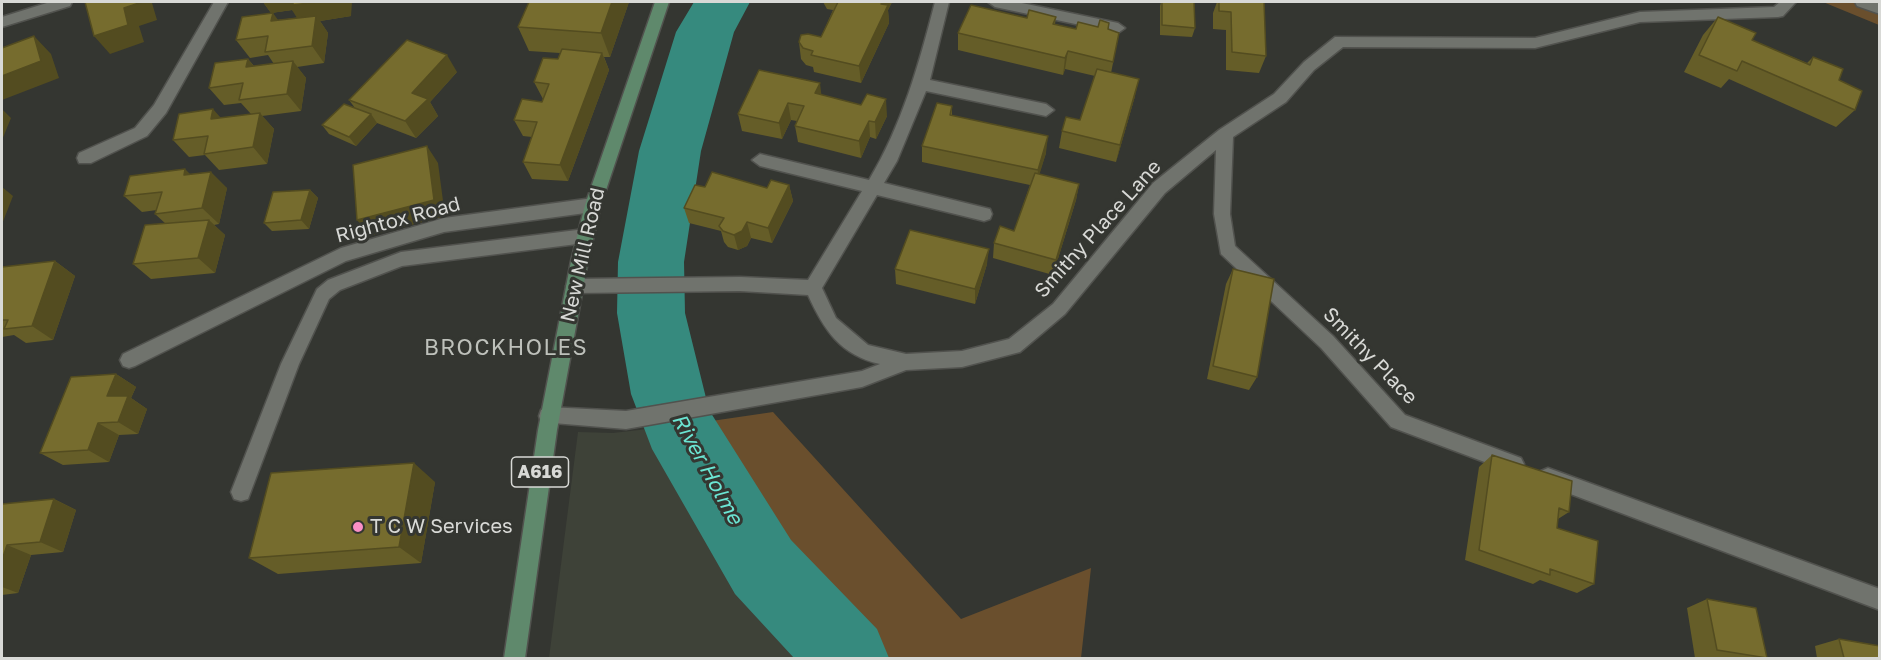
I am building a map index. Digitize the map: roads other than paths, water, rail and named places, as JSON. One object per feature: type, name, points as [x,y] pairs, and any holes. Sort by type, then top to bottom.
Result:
[{"type":"main road","name":"New Mill Road","points":[[514,658],[548,416],[585,237],[593,205],[662,2]]},
{"type":"street","points":[[2,22],[16,9],[65,2]]},
{"type":"street","points":[[85,158],[141,132],[160,109],[221,2]]},
{"type":"street","points":[[575,286],[612,288],[740,284],[813,288],[889,161],[921,84],[942,2]]},
{"type":"street","points":[[995,2],[1118,28]]},
{"type":"street","name":"Smithy Place Lane","points":[[813,288],[830,323],[863,352],[906,362],[962,360],[1014,346],[1059,309],[1159,188],[1225,134],[1280,98],[1309,66],[1340,41],[1536,43],[1640,17],[1778,12],[1789,2]]},
{"type":"street","points":[[1862,2],[1880,9]]},
{"type":"street","points":[[921,84],[1046,110]]},
{"type":"street","name":"Smithy Place","points":[[1225,134],[1222,214],[1227,249],[1327,342],[1398,421],[1880,600]]},
{"type":"street","points":[[760,160],[984,214]]},
{"type":"street","name":"Rightox Road","points":[[129,360],[178,338],[341,255],[444,225],[593,205]]},
{"type":"street","points":[[241,492],[290,364],[323,294],[334,285],[401,259],[585,237]]},
{"type":"street","points":[[548,416],[626,420],[862,379],[906,362]]},
{"type":"waterway","name":"River Holme","points":[[722,2],[705,32],[670,151],[651,262],[651,313],[667,394],[678,426],[763,567],[848,658]]},
{"type":"place","name":"T C W Services","points":[[358,527]]},
{"type":"district","name":"BROCKHOLES","points":[[506,348]]}]
